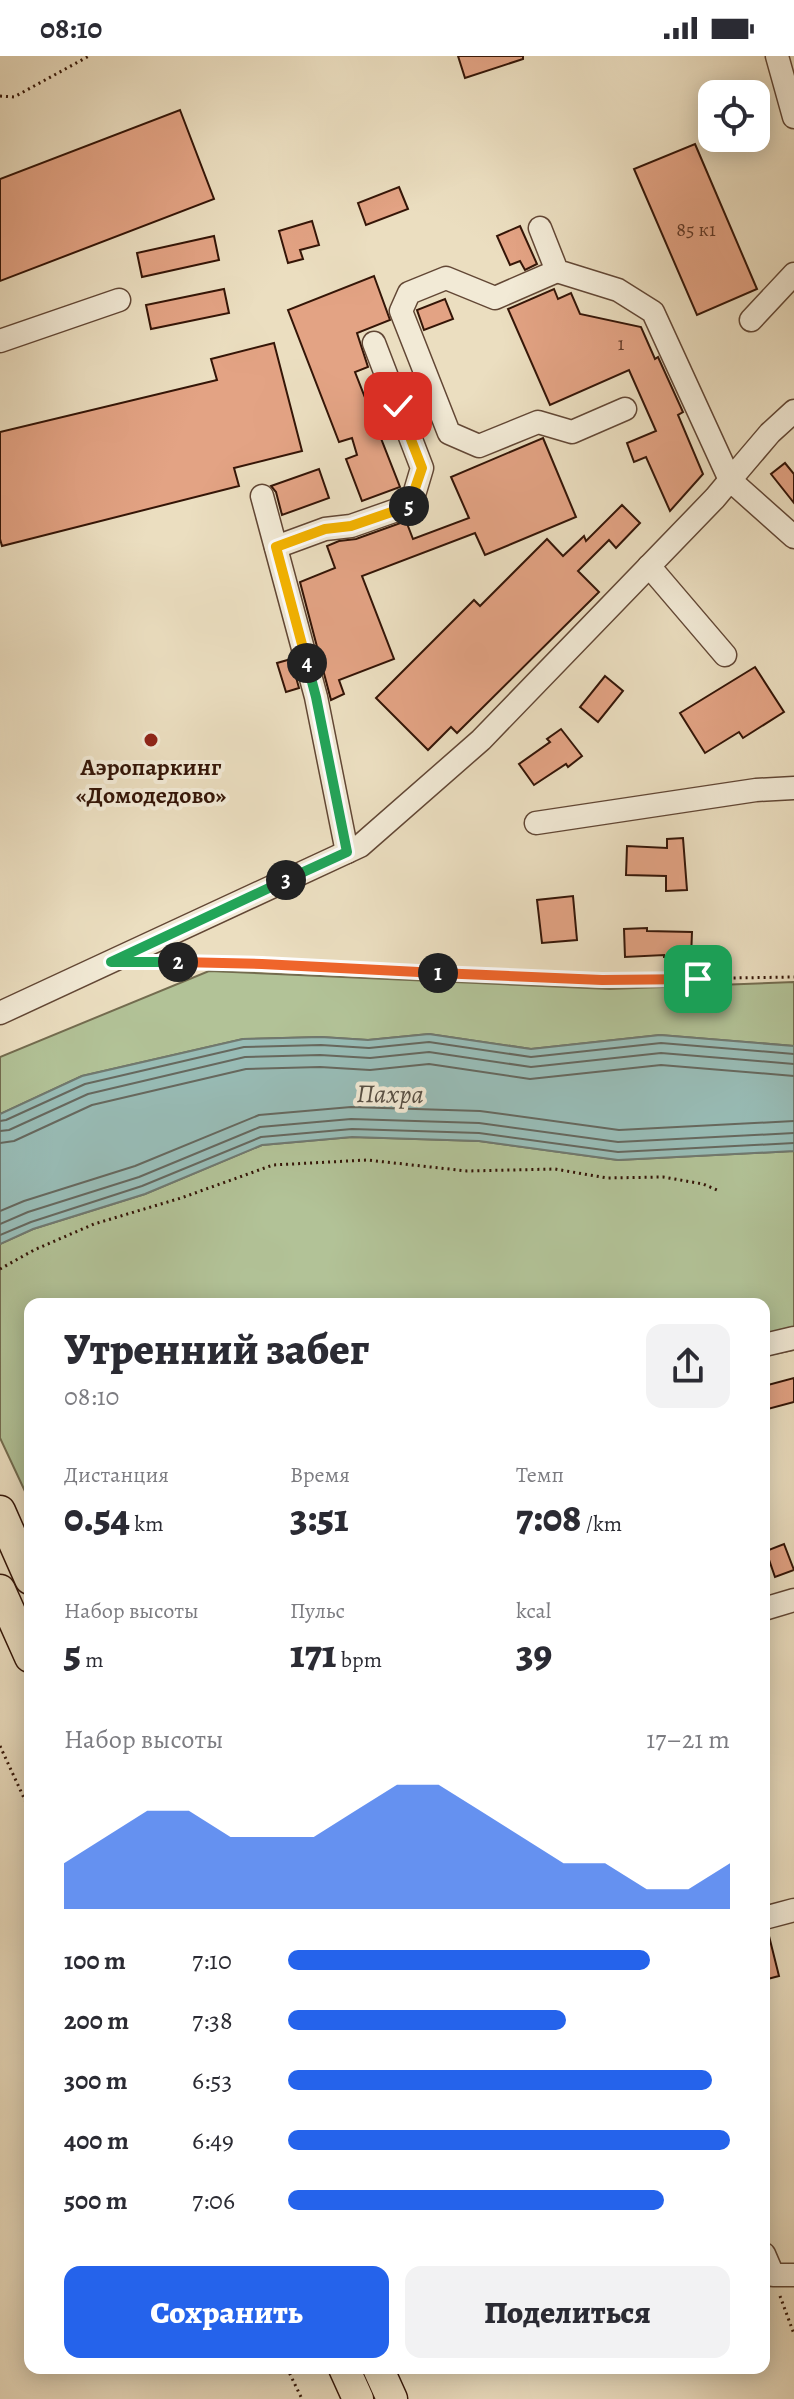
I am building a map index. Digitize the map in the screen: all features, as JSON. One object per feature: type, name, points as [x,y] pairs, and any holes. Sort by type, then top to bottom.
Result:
[{"type":"highway","points":[[0,1511],[24,1565]]},
{"type":"highway","points":[[0,1590],[24,1644]]},
{"type":"highway","points":[[347,2374],[358,2399]]},
{"type":"highway","points":[[381,2374],[392,2399]]},
{"type":"street","points":[[777,56],[794,117]]},
{"type":"street","points":[[540,228],[557,271]]},
{"type":"street","points":[[625,409],[572,432],[538,422],[479,446],[449,433],[401,311],[409,293],[446,278],[495,298],[557,271],[618,290],[653,312],[730,480],[794,537]]},
{"type":"street","points":[[751,320],[794,274]]},
{"type":"street","points":[[0,341],[119,300]]},
{"type":"street","points":[[276,547],[325,529],[351,526],[411,505],[422,468],[374,343]]},
{"type":"street","points":[[0,1013],[360,846],[481,740],[794,411]]},
{"type":"street","points":[[262,496],[316,697],[347,852]]},
{"type":"street","points":[[649,566],[725,655]]},
{"type":"street","points":[[536,823],[756,790],[794,788]]},
{"type":"street","points":[[770,1344],[794,1338]]},
{"type":"street","points":[[770,1607],[794,1600]]},
{"type":"street","points":[[770,1916],[794,1910]]},
{"type":"path","points":[[0,96],[14,97],[89,56]]},
{"type":"path","points":[[156,962],[602,980],[794,977]]},
{"type":"path","points":[[0,1269],[34,1250],[94,1224],[181,1198],[273,1165],[367,1160],[467,1171],[555,1169],[607,1178],[663,1177],[703,1184],[717,1190]]},
{"type":"path","points":[[0,1746],[24,1798]]},
{"type":"path","points":[[783,2275],[794,2334]]},
{"type":"path","points":[[290,2374],[302,2399]]},
{"type":"green space","points":[[209,971],[610,989],[794,982],[794,1046],[660,1035],[531,1049],[429,1034],[368,1040],[321,1037],[243,1039],[82,1076],[0,1114],[0,1057]]},
{"type":"green space","points":[[352,1137],[479,1141],[618,1160],[794,1151],[794,1350],[770,1355],[770,1298],[24,1298],[24,1489],[0,1438],[0,1244],[33,1229],[145,1194],[262,1145]]},
{"type":"water","name":"Пахра","points":[[429,1034],[531,1049],[660,1035],[794,1046],[794,1151],[618,1160],[479,1141],[352,1137],[262,1145],[145,1194],[33,1229],[0,1244],[0,1114],[82,1076],[243,1039],[321,1037],[368,1040]]},
{"type":"building","points":[[458,56],[523,56],[523,59],[465,78]]},
{"type":"building","points":[[180,110],[214,199],[0,281],[0,179]]},
{"type":"building","points":[[695,144],[757,289],[697,315],[634,169]]},
{"type":"building","points":[[399,187],[408,209],[366,225],[358,203]]},
{"type":"building","points":[[312,221],[319,245],[300,250],[303,259],[288,263],[279,231]]},
{"type":"building","points":[[520,226],[537,264],[525,270],[520,261],[510,265],[497,236]]},
{"type":"building","points":[[214,236],[219,260],[142,277],[137,253]]},
{"type":"building","points":[[374,276],[390,320],[357,333],[368,367],[355,372],[400,487],[362,501],[346,459],[357,455],[352,438],[339,442],[288,310]]},
{"type":"building","points":[[224,289],[229,313],[151,329],[146,305]]},
{"type":"building","points":[[554,289],[558,299],[571,293],[580,314],[641,327],[655,359],[658,357],[683,412],[678,415],[703,474],[670,511],[646,457],[634,462],[627,443],[656,431],[629,370],[550,405],[508,309]]},
{"type":"building","points":[[445,299],[453,319],[424,330],[417,310]]},
{"type":"building","points":[[274,343],[302,451],[234,468],[239,486],[2,546],[0,432],[217,380],[211,359]]},
{"type":"building","points":[[543,438],[576,517],[485,555],[475,533],[362,576],[394,659],[339,680],[344,694],[331,700],[300,582],[335,568],[327,546],[406,521],[413,539],[469,518],[451,477]]},
{"type":"building","points":[[785,463],[794,474],[794,503],[771,474]]},
{"type":"building","points":[[319,469],[329,498],[282,515],[276,492],[271,486]]},
{"type":"building","points":[[622,505],[640,523],[616,548],[609,540],[578,571],[599,592],[457,733],[451,727],[428,750],[376,698],[474,600],[480,606],[547,539],[563,556],[584,536],[586,541]]},
{"type":"building","points":[[291,659],[299,688],[286,692],[277,663]]},
{"type":"building","points":[[755,667],[784,712],[743,738],[739,732],[705,753],[680,713]]},
{"type":"building","points":[[605,676],[623,691],[598,722],[580,707]]},
{"type":"building","points":[[561,729],[582,756],[534,785],[519,764],[550,742],[547,739]]},
{"type":"building","points":[[683,838],[687,890],[666,891],[666,876],[626,875],[627,846],[667,848],[667,839]]},
{"type":"building","points":[[573,896],[577,940],[542,943],[537,900]]},
{"type":"building","points":[[647,928],[647,931],[692,932],[691,958],[664,955],[625,957],[624,929]]},
{"type":"building","points":[[794,1378],[794,1402],[770,1408],[770,1384]]},
{"type":"building","points":[[784,1544],[794,1570],[775,1577],[770,1549]]},
{"type":"building","points":[[770,1940],[779,1976],[770,1978]]},
{"type":"place","name":"Аэропаркинг «Домодедово»","points":[[151,740]]},
{"type":"route","points":[[398,406],[422,468],[411,505],[351,526],[325,529],[276,547],[316,697],[347,852],[111,962],[262,964],[602,980],[698,979]]}]
